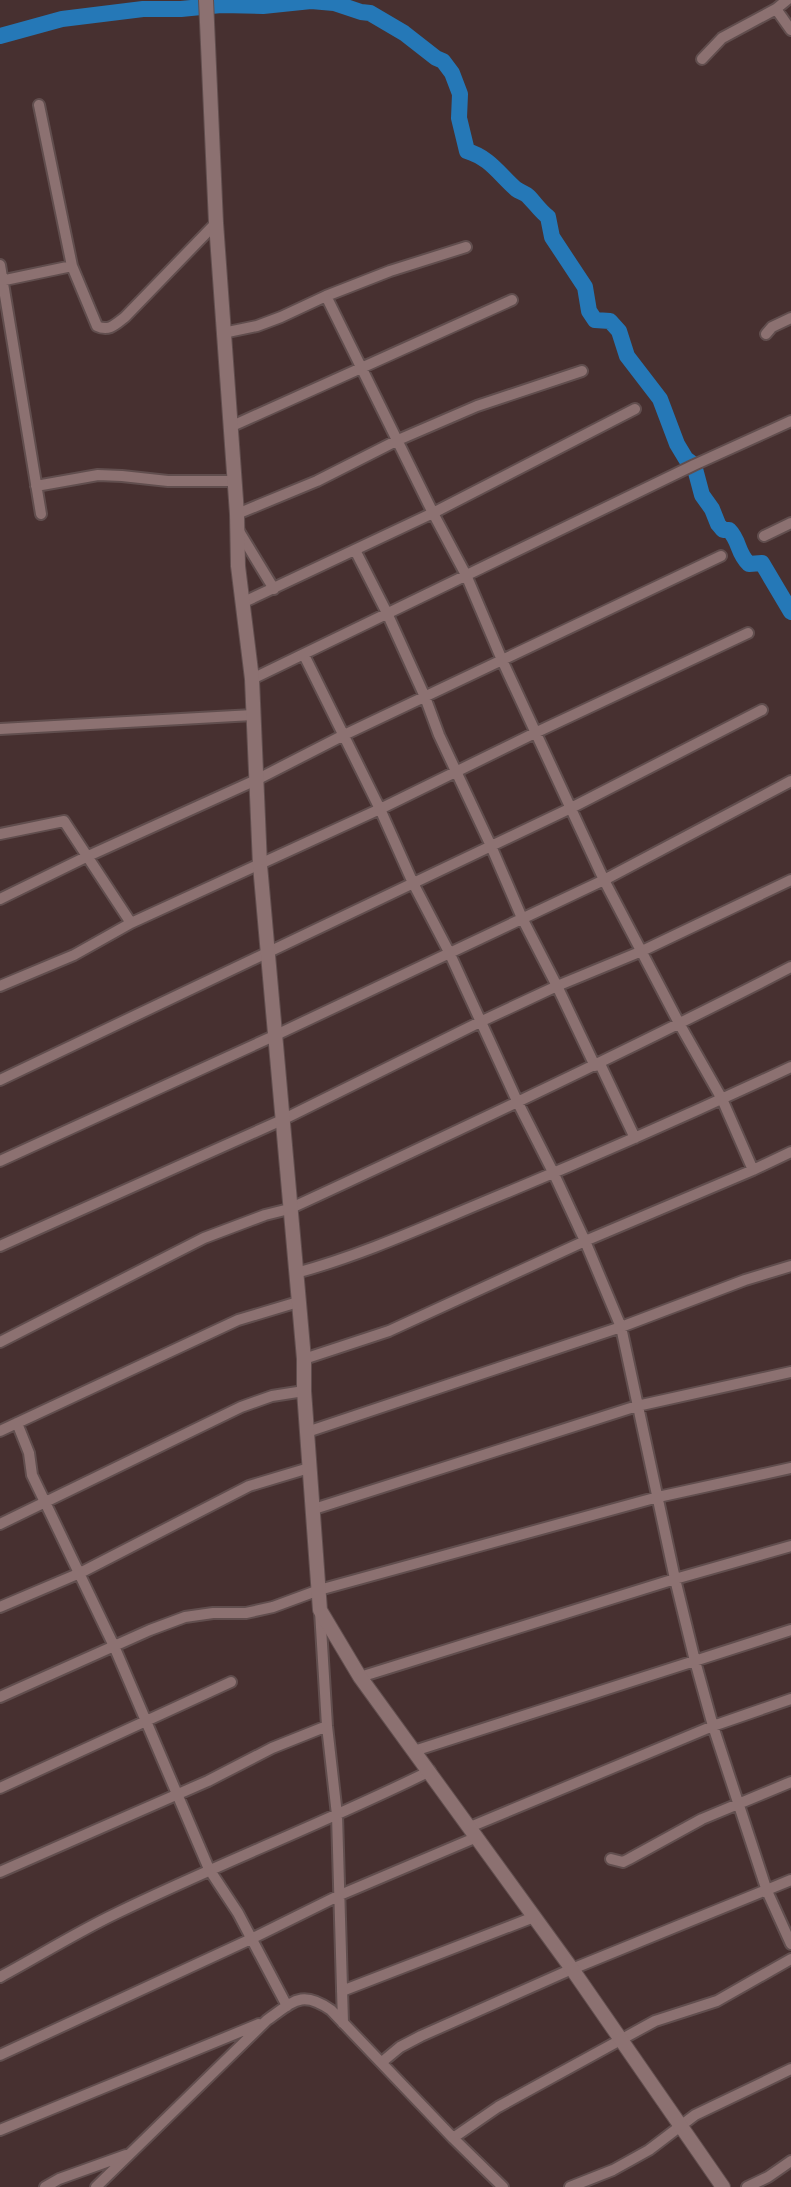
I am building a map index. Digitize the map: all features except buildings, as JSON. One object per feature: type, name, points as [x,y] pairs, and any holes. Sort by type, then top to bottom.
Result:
[{"type":"street","points":[[206,0],[216,223],[237,521],[238,566],[252,679],[260,865],[304,1359],[304,1391],[314,1509],[327,1726],[337,1815],[343,2023]]},
{"type":"street","points":[[702,59],[722,38],[776,9],[787,0]]},
{"type":"street","points":[[776,9],[791,30]]},
{"type":"street","points":[[39,105],[72,266],[97,326],[104,329],[111,327],[125,317],[216,223]]},
{"type":"street","points":[[223,333],[257,326],[390,271],[466,247]]},
{"type":"street","points":[[0,265],[41,514]]},
{"type":"street","points":[[2,281],[72,266]]},
{"type":"street","points":[[326,296],[466,575],[502,660],[604,880],[680,1025],[722,1099],[753,1170]]},
{"type":"street","points":[[230,427],[512,300]]},
{"type":"street","points":[[766,334],[772,327],[791,318]]},
{"type":"street","points":[[237,521],[398,440],[477,406],[582,371]]},
{"type":"street","points":[[243,602],[433,513],[635,409]]},
{"type":"street","points":[[252,679],[791,421]]},
{"type":"street","points":[[36,486],[98,475],[168,482],[234,481]]},
{"type":"street","points":[[237,521],[274,589]]},
{"type":"street","points":[[764,536],[791,523]]},
{"type":"street","points":[[355,550],[387,613],[425,697],[439,735],[522,918],[635,1138]]},
{"type":"street","points":[[0,899],[86,857],[256,780],[344,735],[721,556]]},
{"type":"street","points":[[0,986],[74,955],[131,923],[380,809],[748,633]]},
{"type":"street","points":[[304,655],[482,1021],[518,1103],[585,1241],[621,1326],[675,1579],[695,1661],[713,1726],[767,1891],[791,1944]]},
{"type":"street","points":[[0,1080],[571,808],[762,710]]},
{"type":"street","points":[[0,729],[253,715]]},
{"type":"street","points":[[0,1161],[276,1035],[604,880],[791,781]]},
{"type":"street","points":[[0,834],[64,821],[131,923]]},
{"type":"street","points":[[0,1246],[282,1120],[482,1021],[557,986],[642,951],[791,880]]},
{"type":"street","points":[[0,1342],[204,1239],[265,1215],[289,1209],[518,1103],[680,1025],[791,967]]},
{"type":"street","points":[[296,1273],[331,1264],[554,1174],[791,1067]]},
{"type":"street","points":[[304,1359],[389,1331],[585,1241],[791,1152]]},
{"type":"street","points":[[307,1432],[791,1266]]},
{"type":"street","points":[[0,1431],[238,1320],[298,1302]]},
{"type":"street","points":[[314,1509],[637,1406],[791,1372]]},
{"type":"street","points":[[0,1524],[242,1407],[272,1396],[304,1391]]},
{"type":"street","points":[[17,1423],[29,1453],[32,1475],[114,1646],[209,1869],[238,1913],[286,2006]]},
{"type":"street","points":[[0,1607],[80,1573],[249,1486],[309,1468]]},
{"type":"street","points":[[0,1697],[150,1630],[185,1617],[213,1613],[246,1613],[273,1607],[319,1590],[658,1497],[791,1468]]},
{"type":"street","points":[[360,1677],[675,1579],[791,1546]]},
{"type":"street","points":[[320,1610],[360,1677],[572,1969],[723,2187]]},
{"type":"street","points":[[414,1751],[791,1630]]},
{"type":"street","points":[[0,1788],[231,1682]]},
{"type":"street","points":[[0,2055],[251,1939],[474,1832],[713,1726],[791,1699]]},
{"type":"street","points":[[0,1872],[208,1781],[272,1748],[327,1726]]},
{"type":"street","points":[[0,1977],[114,1914],[209,1869],[337,1815],[430,1771]]},
{"type":"street","points":[[611,1858],[623,1862],[702,1819],[791,1782]]},
{"type":"street","points":[[382,2062],[400,2047],[421,2036],[572,1969],[791,1880]]},
{"type":"street","points":[[342,1991],[534,1917]]},
{"type":"street","points":[[453,2138],[498,2107],[621,2041],[655,2020],[717,2001],[791,1959]]},
{"type":"street","points":[[96,2187],[267,2020],[296,2000],[312,1998],[331,2010],[503,2187]]},
{"type":"street","points":[[0,2130],[267,2020]]},
{"type":"street","points":[[570,2187],[613,2170],[649,2150],[694,2115],[726,2102],[791,2069]]},
{"type":"street","points":[[45,2187],[59,2179],[130,2154]]},
{"type":"street","points":[[747,2187],[768,2177],[791,2161]]},
{"type":"waterway","points":[[0,36],[62,19],[143,9],[181,9],[221,5],[263,6],[311,1],[334,3],[370,13],[404,33],[443,61],[452,73],[460,94],[459,118],[467,151],[488,162],[516,189],[528,196],[548,217],[552,237],[585,287],[589,311],[595,320],[610,321],[619,331],[627,356],[660,399],[677,444],[686,459],[694,465],[702,495],[712,509],[718,524],[723,530],[729,530],[733,534],[742,556],[749,564],[762,563],[791,612]]}]
